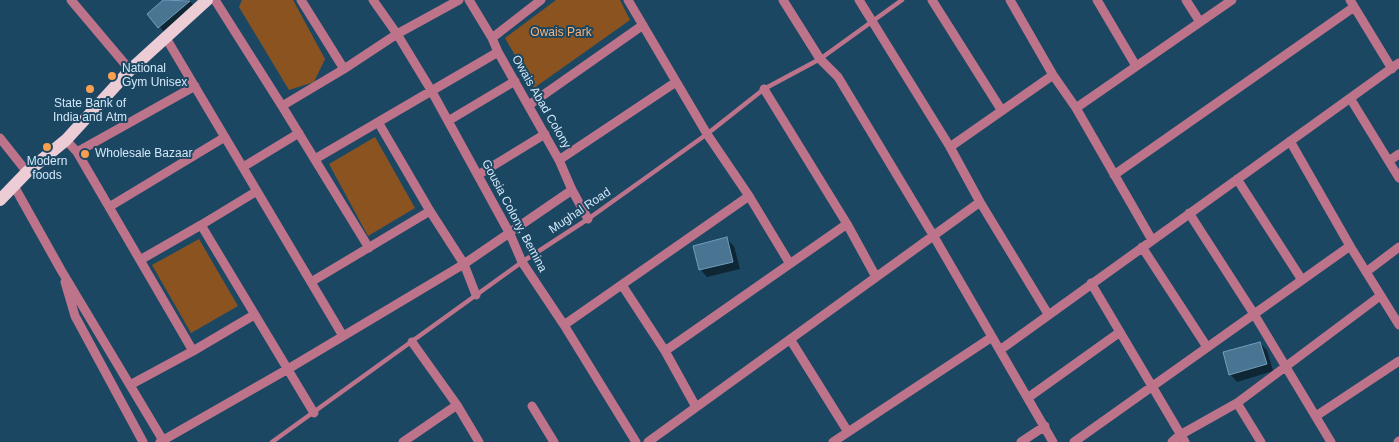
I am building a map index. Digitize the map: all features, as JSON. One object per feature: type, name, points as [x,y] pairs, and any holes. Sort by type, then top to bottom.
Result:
[{"type":"main road","points":[[0,200],[27,172],[66,140],[130,70],[207,0]]},
{"type":"street","points":[[71,0],[130,70]]},
{"type":"street","points":[[214,0],[299,133],[369,248]]},
{"type":"street","points":[[301,0],[344,69]]},
{"type":"street","name":"Gousia Colony, Bemina","points":[[373,0],[431,90],[510,234],[522,262],[564,325],[636,442]]},
{"type":"street","points":[[282,106],[344,69],[396,34],[459,0]]},
{"type":"street","name":"Owais Abad Colony","points":[[469,0],[529,104],[588,219]]},
{"type":"street","points":[[492,38],[541,0]]},
{"type":"street","points":[[628,0],[707,134],[749,196],[790,264]]},
{"type":"street","points":[[783,0],[820,59],[838,77],[933,235],[1053,442]]},
{"type":"street","points":[[859,0],[950,147],[980,202],[1048,314]]},
{"type":"street","points":[[932,0],[1002,111]]},
{"type":"street","points":[[1010,0],[1052,75],[1076,108],[1152,240]]},
{"type":"street","points":[[1098,0],[1136,66]]},
{"type":"street","points":[[1186,0],[1200,22]]},
{"type":"street","points":[[1076,108],[1232,0]]},
{"type":"street","points":[[1000,350],[1395,66],[1352,3],[1114,174]]},
{"type":"street","points":[[529,104],[643,25]]},
{"type":"street","points":[[166,38],[343,336]]},
{"type":"street","points":[[315,159],[498,52]]},
{"type":"street","points":[[950,147],[1052,75]]},
{"type":"street","points":[[448,121],[515,81]]},
{"type":"street","points":[[559,160],[676,82]]},
{"type":"street","points":[[77,152],[195,86]]},
{"type":"street","points":[[764,89],[847,224],[876,277]]},
{"type":"street","points":[[1350,98],[1399,178]]},
{"type":"street","points":[[378,122],[430,211],[464,264],[476,295]]},
{"type":"street","points":[[243,167],[299,133]]},
{"type":"street","points":[[478,175],[545,134]]},
{"type":"street","points":[[109,207],[225,137]]},
{"type":"street","points":[[0,138],[27,172]]},
{"type":"street","points":[[66,140],[77,152],[193,351]]},
{"type":"street","points":[[1290,141],[1350,246],[1399,325]]},
{"type":"street","points":[[1388,162],[1399,154]]},
{"type":"street","points":[[1237,179],[1302,280]]},
{"type":"street","points":[[14,186],[61,270],[162,441],[288,369],[464,264],[572,190]]},
{"type":"street","points":[[140,260],[257,191]]},
{"type":"street","points":[[564,325],[749,196]]},
{"type":"street","points":[[650,441],[980,202]]},
{"type":"street","points":[[311,282],[430,211]]},
{"type":"street","points":[[1189,213],[1254,314],[1331,442]]},
{"type":"street","points":[[665,352],[847,224]]},
{"type":"street","points":[[201,225],[314,413]]},
{"type":"street","points":[[1074,442],[1350,246]]},
{"type":"street","points":[[1142,247],[1208,347]]},
{"type":"street","points":[[1366,272],[1399,247]]},
{"type":"street","points":[[61,270],[75,316],[143,442]]},
{"type":"street","points":[[1091,283],[1182,439]]},
{"type":"street","points":[[622,284],[665,352],[696,407]]},
{"type":"street","points":[[1172,442],[1182,439],[1237,403],[1380,296]]},
{"type":"street","points":[[130,385],[254,315]]},
{"type":"street","points":[[1028,398],[1120,332]]},
{"type":"street","points":[[833,442],[992,338]]},
{"type":"street","points":[[790,340],[848,432]]},
{"type":"street","points":[[412,342],[479,442]]},
{"type":"street","points":[[1316,416],[1399,362]]},
{"type":"street","points":[[1237,403],[1261,442]]},
{"type":"street","points":[[403,442],[456,405]]},
{"type":"street","points":[[532,406],[554,442]]},
{"type":"street","points":[[1021,442],[1045,426]]},
{"type":"lane","name":"Mughal Road","points":[[272,442],[522,262],[588,219],[707,134],[764,89],[820,59],[902,0]]},
{"type":"green space","points":[[242,0],[293,0],[325,59],[314,82],[289,90],[239,7]]},
{"type":"green space","name":"Owais Park","points":[[556,0],[620,0],[630,20],[534,88],[505,38]]},
{"type":"green space","points":[[375,137],[415,208],[368,236],[329,164]]},
{"type":"green space","points":[[199,239],[238,306],[191,333],[152,265]]},
{"type":"building","points":[[163,0],[190,1],[158,28],[147,14]]},
{"type":"building","points":[[727,237],[733,262],[699,270],[693,246]]},
{"type":"building","points":[[1260,342],[1267,364],[1229,375],[1223,352]]},
{"type":"place","name":"National Gym Unisex","points":[[112,76]]},
{"type":"place","name":"State Bank of India and Atm","points":[[90,89]]},
{"type":"place","name":"Modern foods","points":[[47,147]]},
{"type":"place","name":"Wholesale Bazaar","points":[[85,154]]}]
